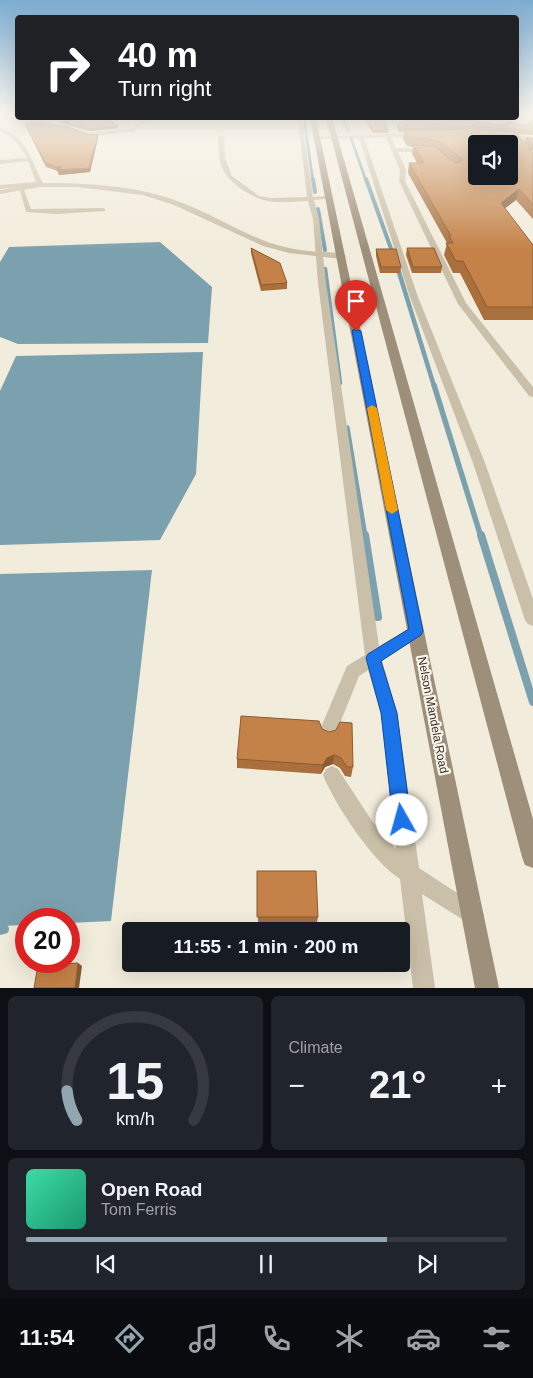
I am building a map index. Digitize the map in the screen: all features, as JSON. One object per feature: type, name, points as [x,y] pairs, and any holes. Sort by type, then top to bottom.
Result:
[{"type":"main road","name":"Nelson Mandela Road","points":[[320,158],[342,256],[488,988]]},
{"type":"main road","points":[[340,158],[533,857]]},
{"type":"street","points":[[0,192],[40,184],[78,185],[144,193],[177,203],[266,244],[289,251],[342,256]]},
{"type":"lane","points":[[222,158],[229,177],[257,197],[270,200],[329,198]]},
{"type":"lane","points":[[305,158],[311,199],[316,219],[329,340],[373,658],[389,713],[424,988]]},
{"type":"lane","points":[[368,158],[414,297],[478,463],[533,620]]},
{"type":"lane","points":[[397,158],[402,170],[402,181],[462,304],[533,394]]},
{"type":"lane","points":[[0,162],[30,159],[40,184],[0,187]]},
{"type":"lane","points":[[21,188],[28,211],[103,210]]},
{"type":"lane","points":[[328,732],[353,671],[416,631]]},
{"type":"lane","points":[[332,775],[365,828],[399,867],[473,915]]},
{"type":"water","points":[[160,242],[212,287],[208,343],[18,344],[0,337],[0,262],[9,247]]},
{"type":"water","points":[[203,352],[196,474],[160,540],[0,545],[0,391],[16,356]]},
{"type":"water","points":[[152,570],[111,921],[80,922],[80,908],[15,908],[15,925],[0,926],[0,574]]},
{"type":"building","points":[[43,158],[92,158],[89,168],[58,170],[62,167],[56,167],[45,162]]},
{"type":"building","points":[[421,158],[449,158],[455,163],[461,162],[461,158],[468,158],[468,185],[518,185],[518,158],[533,158],[533,205],[519,189],[501,203],[533,245],[533,307],[487,307],[463,261],[456,261],[446,243],[453,243],[449,236],[451,236],[409,163],[424,163]]},
{"type":"building","points":[[251,248],[280,263],[287,283],[261,285]]},
{"type":"building","points":[[407,248],[434,248],[442,267],[413,267]]},
{"type":"building","points":[[376,249],[396,249],[401,267],[381,267]]},
{"type":"building","points":[[241,716],[319,721],[322,729],[329,732],[336,730],[340,722],[352,723],[353,767],[347,767],[341,758],[334,755],[327,758],[323,765],[237,759]]},
{"type":"building","points":[[257,871],[316,871],[318,917],[257,917]]},
{"type":"building","points":[[37,973],[77,973],[75,988],[34,988]]},
{"type":"waterway","points":[[310,158],[313,181]]},
{"type":"waterway","points":[[358,158],[366,181]]},
{"type":"waterway","points":[[313,179],[315,192]]},
{"type":"waterway","points":[[366,179],[394,257]]},
{"type":"waterway","points":[[318,209],[325,250]]},
{"type":"waterway","points":[[397,266],[398,270]]},
{"type":"waterway","points":[[325,269],[340,383]]},
{"type":"waterway","points":[[398,269],[434,386]]},
{"type":"waterway","points":[[434,385],[481,537]]},
{"type":"waterway","points":[[347,428],[365,537]]},
{"type":"waterway","points":[[365,535],[378,617]]},
{"type":"waterway","points":[[481,535],[533,702]]},
{"type":"waterway","points":[[0,929],[4,929],[0,930]]},
{"type":"slow traffic","points":[[372,408],[392,510]]},
{"type":"route","points":[[356,331],[416,631],[373,658],[389,713],[402,820]]}]
